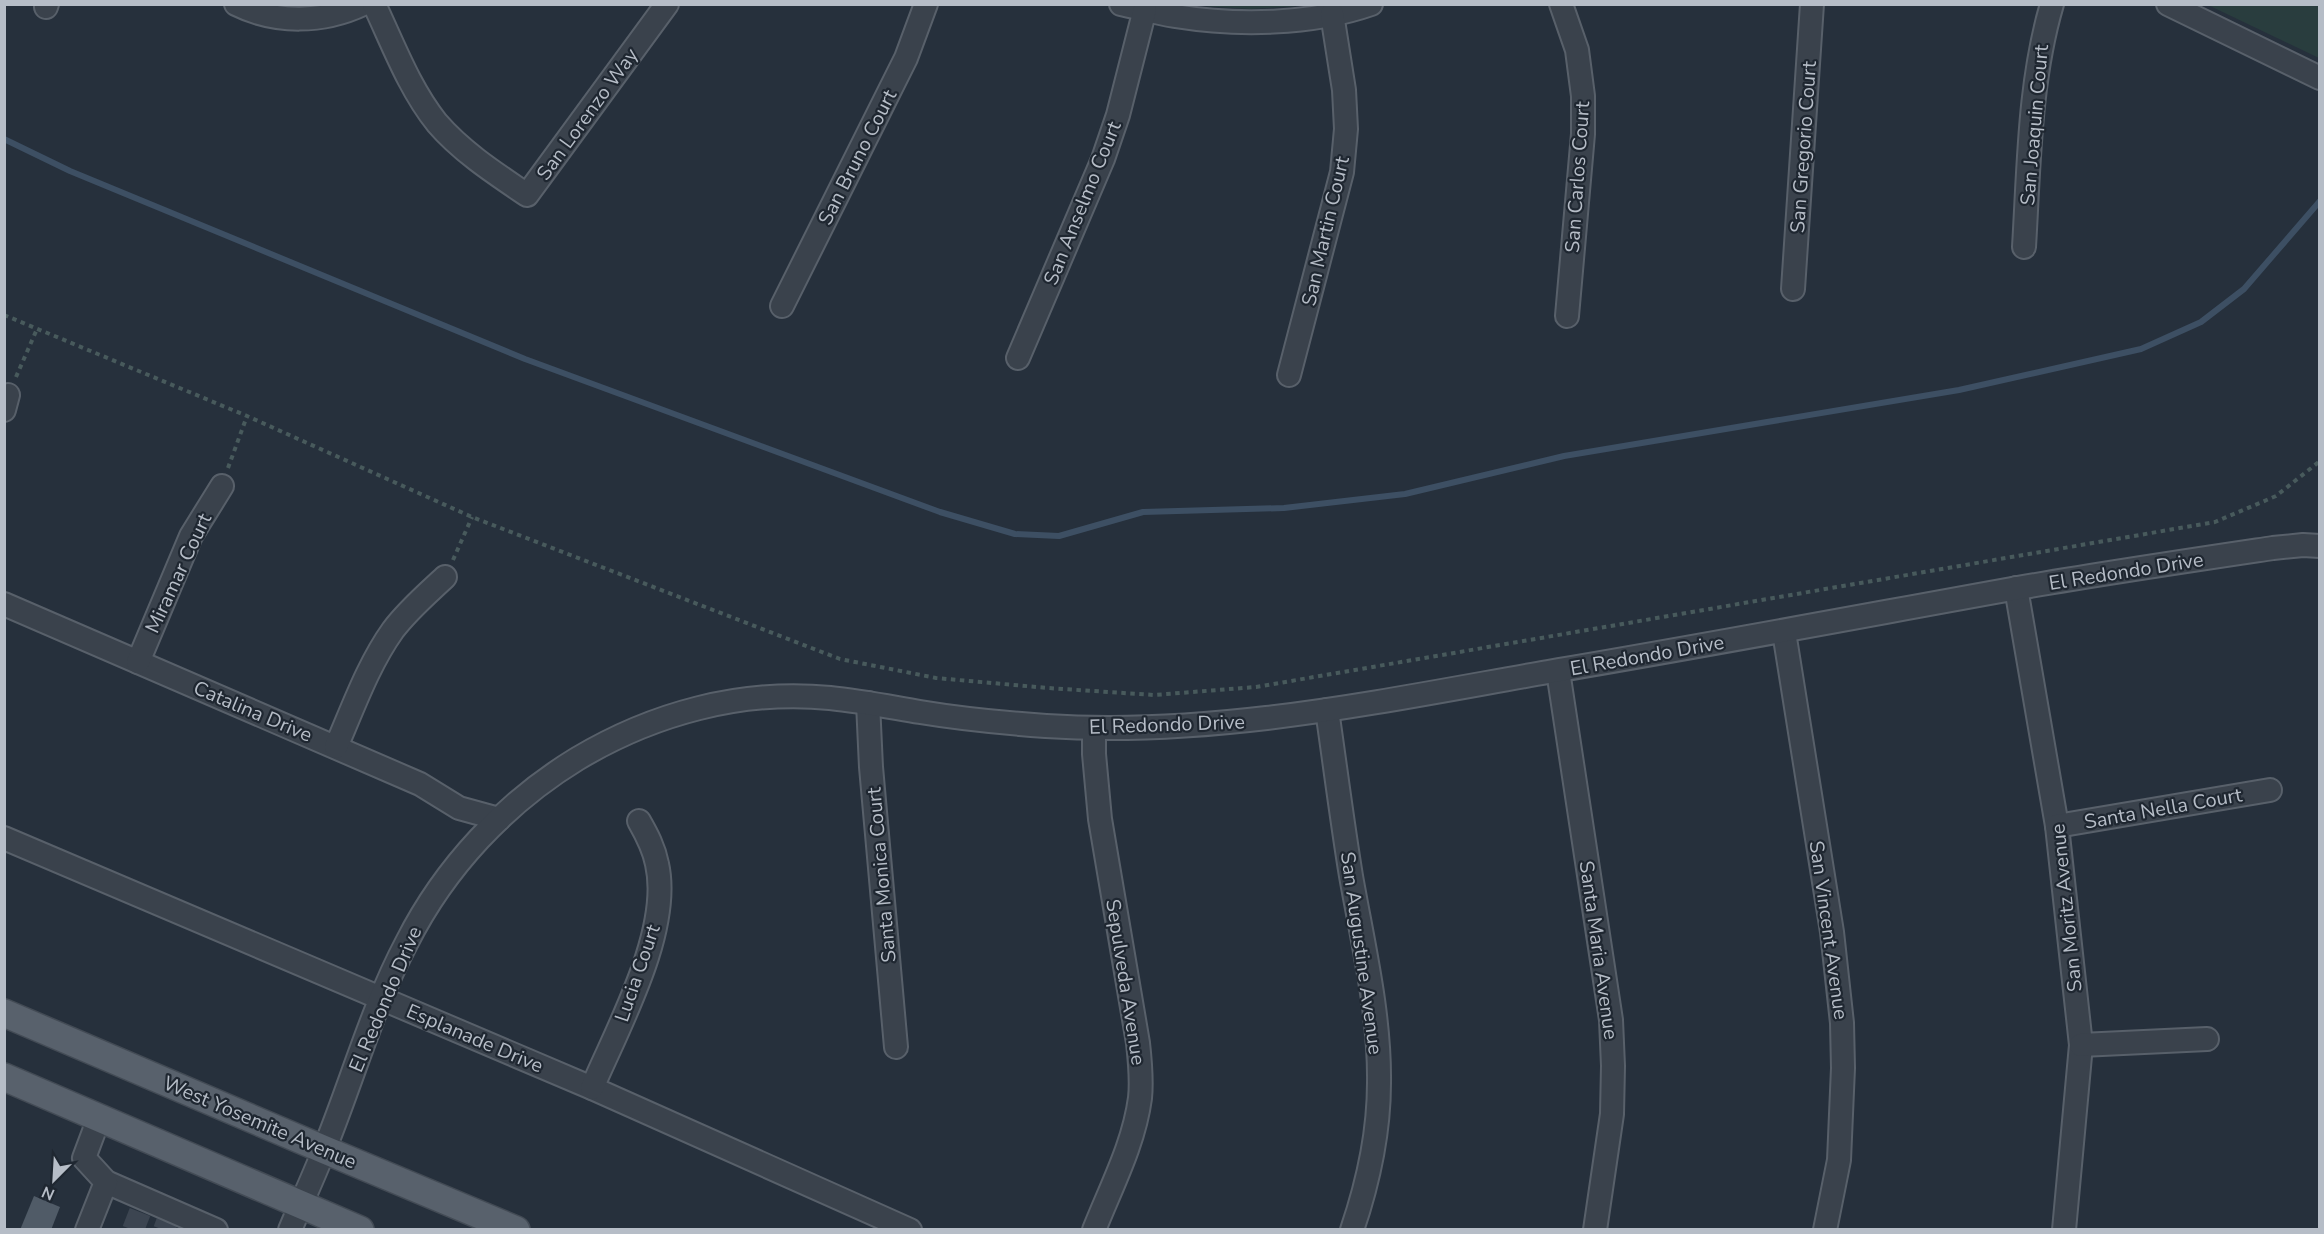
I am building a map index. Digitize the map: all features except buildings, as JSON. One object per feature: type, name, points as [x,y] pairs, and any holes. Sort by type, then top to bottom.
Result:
[{"type":"main road","name":"West Yosemite Avenue","points":[[4,1013],[516,1230]]},
{"type":"main road","points":[[4,1077],[360,1230]]},
{"type":"street","points":[[236,4],[271,16],[296,19],[323,17],[349,11],[363,4]]},
{"type":"street","name":"San Lorenzo Way","points":[[374,4],[408,77],[437,122],[459,144],[527,195],[667,4]]},
{"type":"street","name":"San Bruno Court","points":[[782,306],[906,58],[926,4]]},
{"type":"street","points":[[1121,4],[1172,16],[1234,22],[1266,22],[1332,14],[1371,4]]},
{"type":"street","name":"San Carlos Court","points":[[1561,4],[1576,50],[1583,96],[1583,134],[1567,316]]},
{"type":"street","name":"San Gregorio Court","points":[[1793,289],[1812,4]]},
{"type":"street","name":"San Joaquin Court","points":[[2024,247],[2035,85],[2042,37],[2052,4]]},
{"type":"street","points":[[2168,4],[2319,78]]},
{"type":"street","name":"San Anselmo Court","points":[[1018,358],[1103,159],[1118,115],[1145,9]]},
{"type":"street","name":"San Martin Court","points":[[1289,375],[1342,172],[1346,129],[1344,90],[1332,14]]},
{"type":"street","name":"Miramar Court","points":[[138,662],[191,536],[222,486]]},
{"type":"street","name":"El Redondo Drive","points":[[290,1230],[325,1150],[382,997],[406,942],[459,861],[499,819],[535,788],[574,761],[618,737],[678,713],[708,705],[776,697],[828,698],[964,718],[1049,726],[1155,728],[1240,722],[1327,710],[1784,632],[2016,588],[2273,548],[2319,546]]},
{"type":"street","points":[[336,747],[374,662],[388,638],[416,603],[445,577]]},
{"type":"street","name":"San Moritz Avenue","points":[[2016,588],[2057,826],[2081,1045],[2064,1230]]},
{"type":"street","name":"Catalina Drive","points":[[4,604],[420,784],[459,808],[499,819]]},
{"type":"street","name":"San Vincent Avenue","points":[[1784,632],[1832,932],[1842,1023],[1843,1068],[1839,1160],[1825,1230]]},
{"type":"street","name":"Santa Maria Avenue","points":[[1558,670],[1611,1020],[1612,1113],[1595,1230]]},
{"type":"street","name":"Santa Monica Court","points":[[868,703],[871,767],[896,1047]]},
{"type":"street","name":"San Augustine Avenue","points":[[1327,710],[1377,1035],[1379,1084],[1376,1133],[1367,1181],[1352,1230]]},
{"type":"street","name":"Sepulveda Avenue","points":[[1094,728],[1100,819],[1138,1043],[1141,1076],[1131,1139],[1094,1230]]},
{"type":"street","name":"Santa Nella Court","points":[[2057,826],[2270,790]]},
{"type":"street","name":"Lucia Court","points":[[592,1088],[639,978],[657,916],[660,881],[658,864],[639,821]]},
{"type":"street","name":"Esplanade Drive","points":[[4,838],[382,997],[910,1230]]},
{"type":"street","points":[[2081,1045],[2207,1039]]},
{"type":"street","points":[[99,1118],[84,1158],[106,1182],[143,1205],[204,1227]]},
{"type":"street","points":[[87,1230],[106,1182]]},
{"type":"path","points":[[4,315],[247,416],[472,517],[840,659],[936,678],[1154,694],[1256,687],[2215,522],[2276,496],[2319,461]]},
{"type":"path","points":[[6,402],[37,328]]},
{"type":"path","points":[[222,486],[247,416]]},
{"type":"path","points":[[445,577],[472,517]]},
{"type":"green space","points":[[1187,5],[1315,5],[1250,9]]},
{"type":"green space","points":[[2208,5],[2319,5],[2319,58]]},
{"type":"waterway","points":[[4,139],[70,171],[525,359],[940,512],[1015,534],[1059,536],[1143,512],[1284,508],[1405,494],[1564,456],[1959,390],[2141,349],[2201,322],[2244,289],[2320,201]]},
{"type":"tunnel","points":[[133,1230],[140,1212]]},
{"type":"tunnel","points":[[164,1230],[167,1222]]}]
